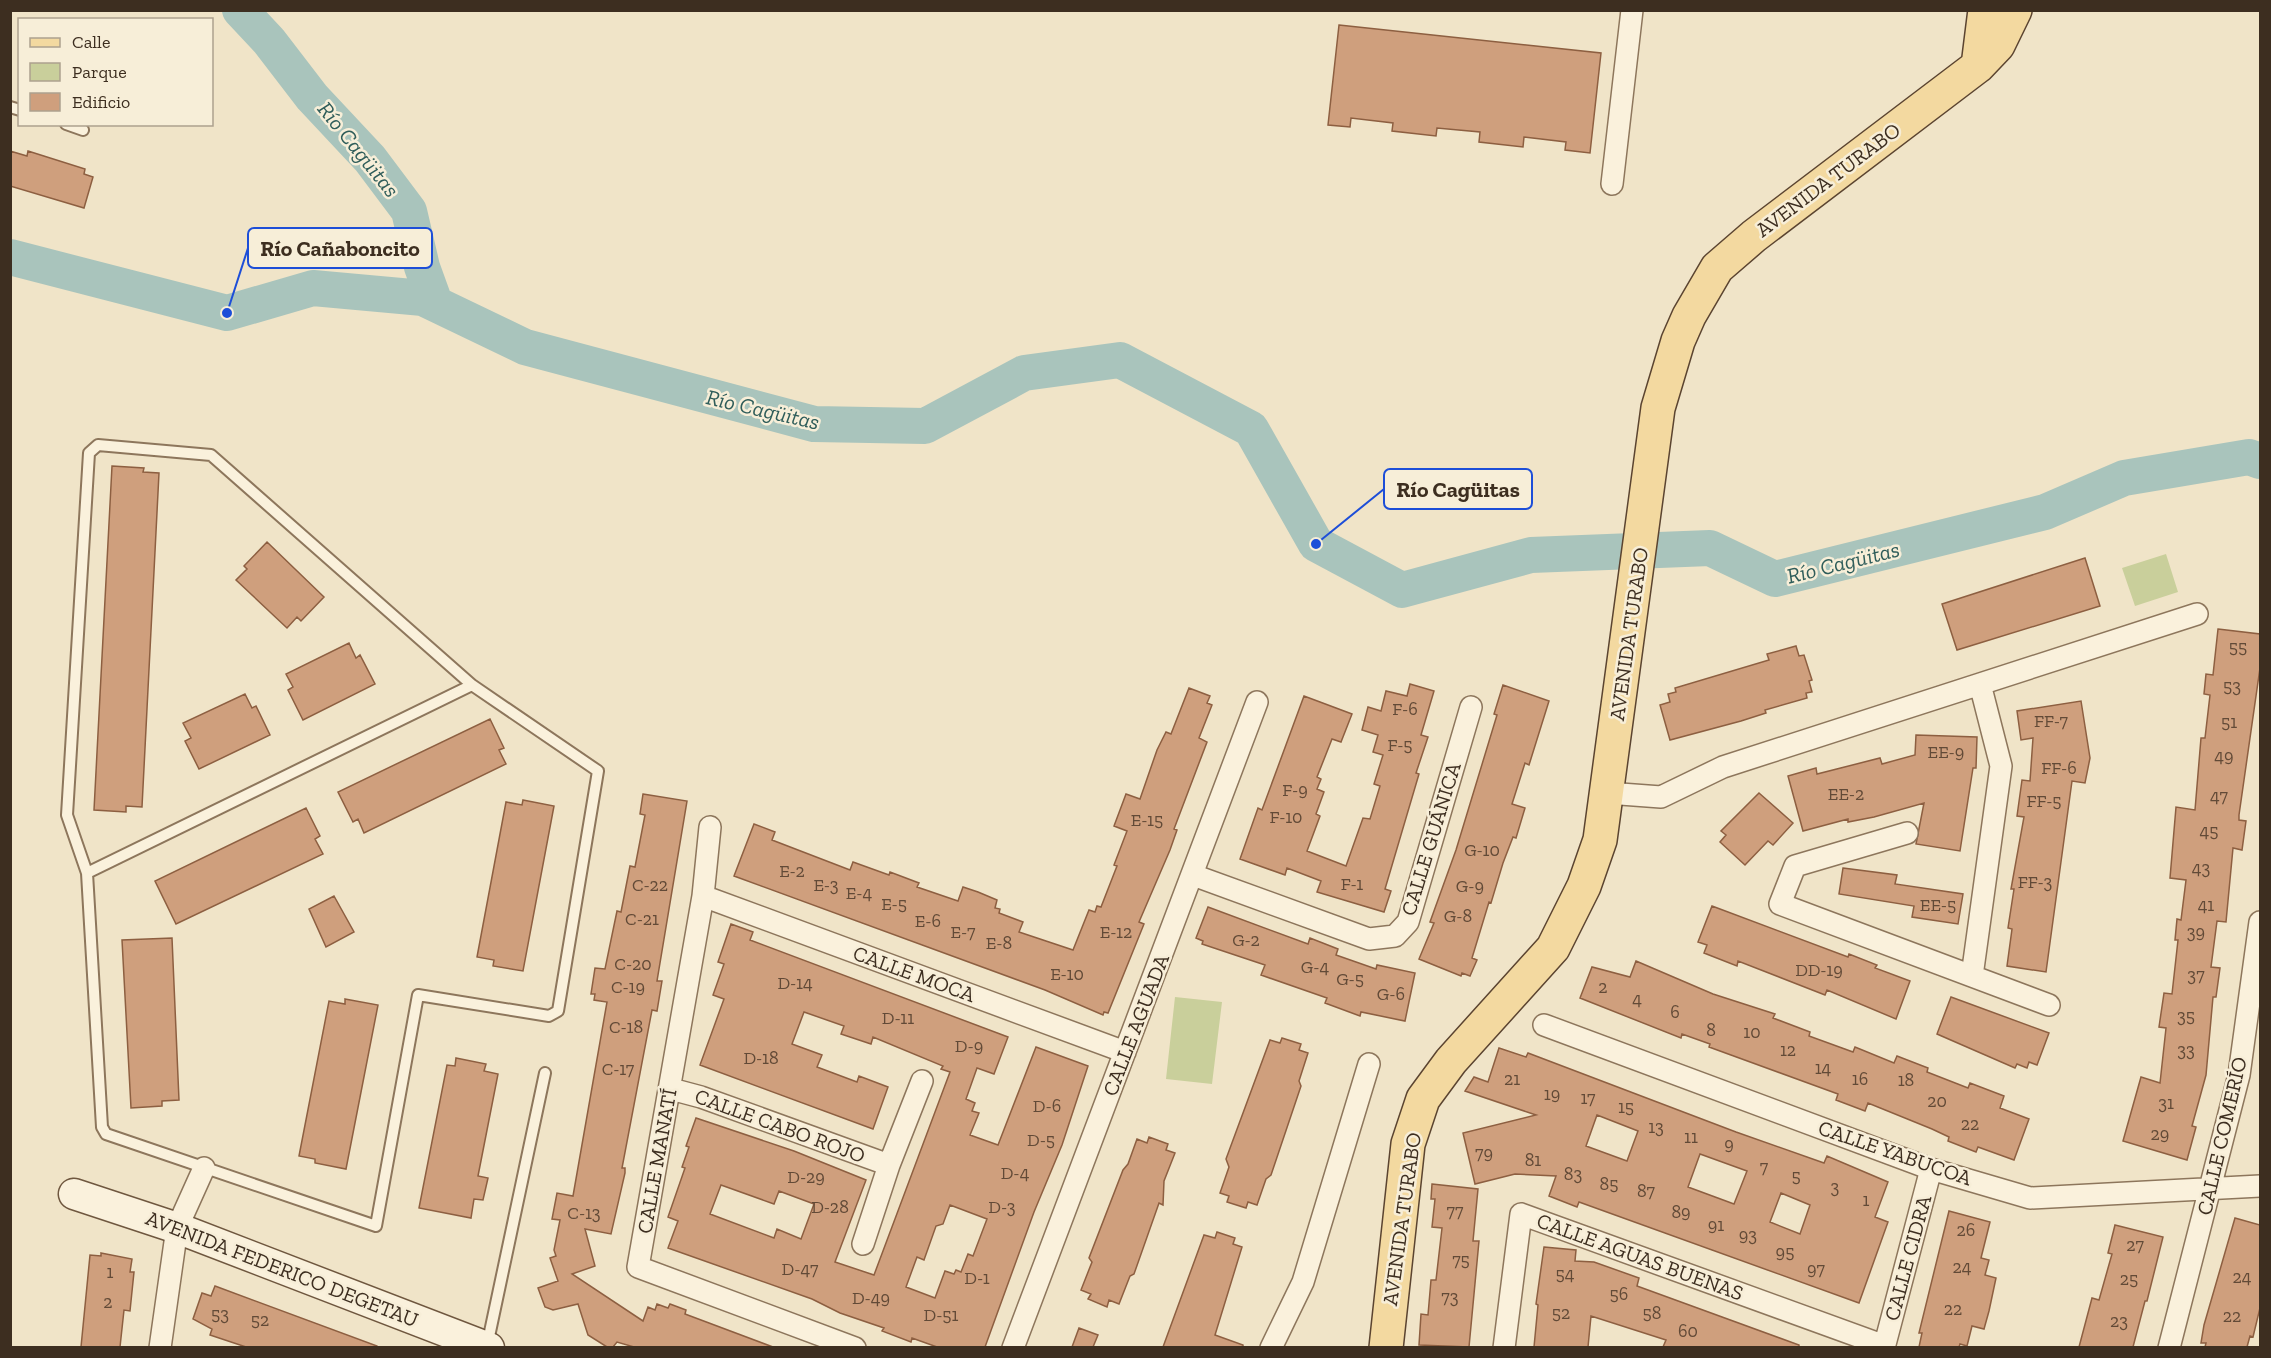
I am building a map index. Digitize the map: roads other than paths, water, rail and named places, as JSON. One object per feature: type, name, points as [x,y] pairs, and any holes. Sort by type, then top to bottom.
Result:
[{"type":"main road","points":[[1978,66],[1985,10]]},
{"type":"main road","name":"AVENIDA TURABO","points":[[1386,1347],[1408,1144],[1423,1099],[1451,1061],[1553,948],[1584,886],[1597,849],[1623,682],[1658,408],[1678,341],[1689,316],[1718,268],[1754,236],[1978,66],[1998,45],[2014,10]]},
{"type":"street","points":[[1612,184],[1632,10]]},
{"type":"street","points":[[1607,793],[1661,797],[1723,766],[2197,614]]},
{"type":"street","points":[[1972,976],[2001,766],[1980,684]]},
{"type":"street","name":"CALLE AGUADA","points":[[1013,1347],[1257,702]]},
{"type":"street","name":"CALLE GUÁNICA","points":[[1193,875],[1369,939],[1395,936],[1408,922],[1472,707]]},
{"type":"street","name":"CALLE MANATÍ","points":[[710,827],[703,896],[638,1267],[855,1347]]},
{"type":"street","points":[[1907,833],[1795,866],[1780,904],[2049,1005]]},
{"type":"street","name":"CALLE MOCA","points":[[703,896],[1125,1052]]},
{"type":"street","name":"CALLE COMERÍO","points":[[2169,1347],[2239,1075],[2258,954],[2260,922]]},
{"type":"street","name":"CALLE YABUCOA","points":[[1544,1025],[1931,1169],[2030,1198],[2260,1186]]},
{"type":"street","points":[[1271,1347],[1303,1282],[1369,1064]]},
{"type":"street","name":"CALLE CABO ROJO","points":[[862,1244],[889,1165],[922,1081]]},
{"type":"street","name":"CALLE CABO ROJO","points":[[670,1089],[701,1097],[889,1165]]},
{"type":"street","points":[[163,1347],[177,1228],[204,1168]]},
{"type":"street","name":"CALLE CIDRA","points":[[1885,1347],[1931,1169]]},
{"type":"street","name":"AVENIDA FEDERICO DEGETAU","points":[[74,1194],[177,1228],[488,1347]]},
{"type":"street","name":"CALLE AGUAS BUENAS","points":[[1504,1347],[1521,1214],[1885,1347]]},
{"type":"lane","points":[[72,126],[83,130]]},
{"type":"lane","points":[[98,445],[211,455],[472,685],[598,771],[558,1011],[549,1016],[418,995],[376,1226],[106,1134],[102,1127],[87,873],[67,815],[89,453],[98,445]]},
{"type":"lane","points":[[87,873],[472,685]]},
{"type":"lane","points":[[488,1347],[545,1073]]},
{"type":"waterway","name":"Río Cagüitas","points":[[240,10],[269,41],[312,97],[370,159],[409,211],[422,267],[435,303]]},
{"type":"waterway","name":"Río Cagüitas","points":[[10,257],[227,313],[313,288],[423,298],[525,347],[814,424],[925,426],[1024,373],[1120,360],[1251,429],[1316,544],[1402,590],[1531,555],[1710,548],[1775,579],[2045,512],[2124,478],[2249,457],[2260,461]]},
{"type":"place","name":"Río Cañaboncito","points":[[227,313]]},
{"type":"place","name":"Río Cagüitas","points":[[1316,544]]}]
